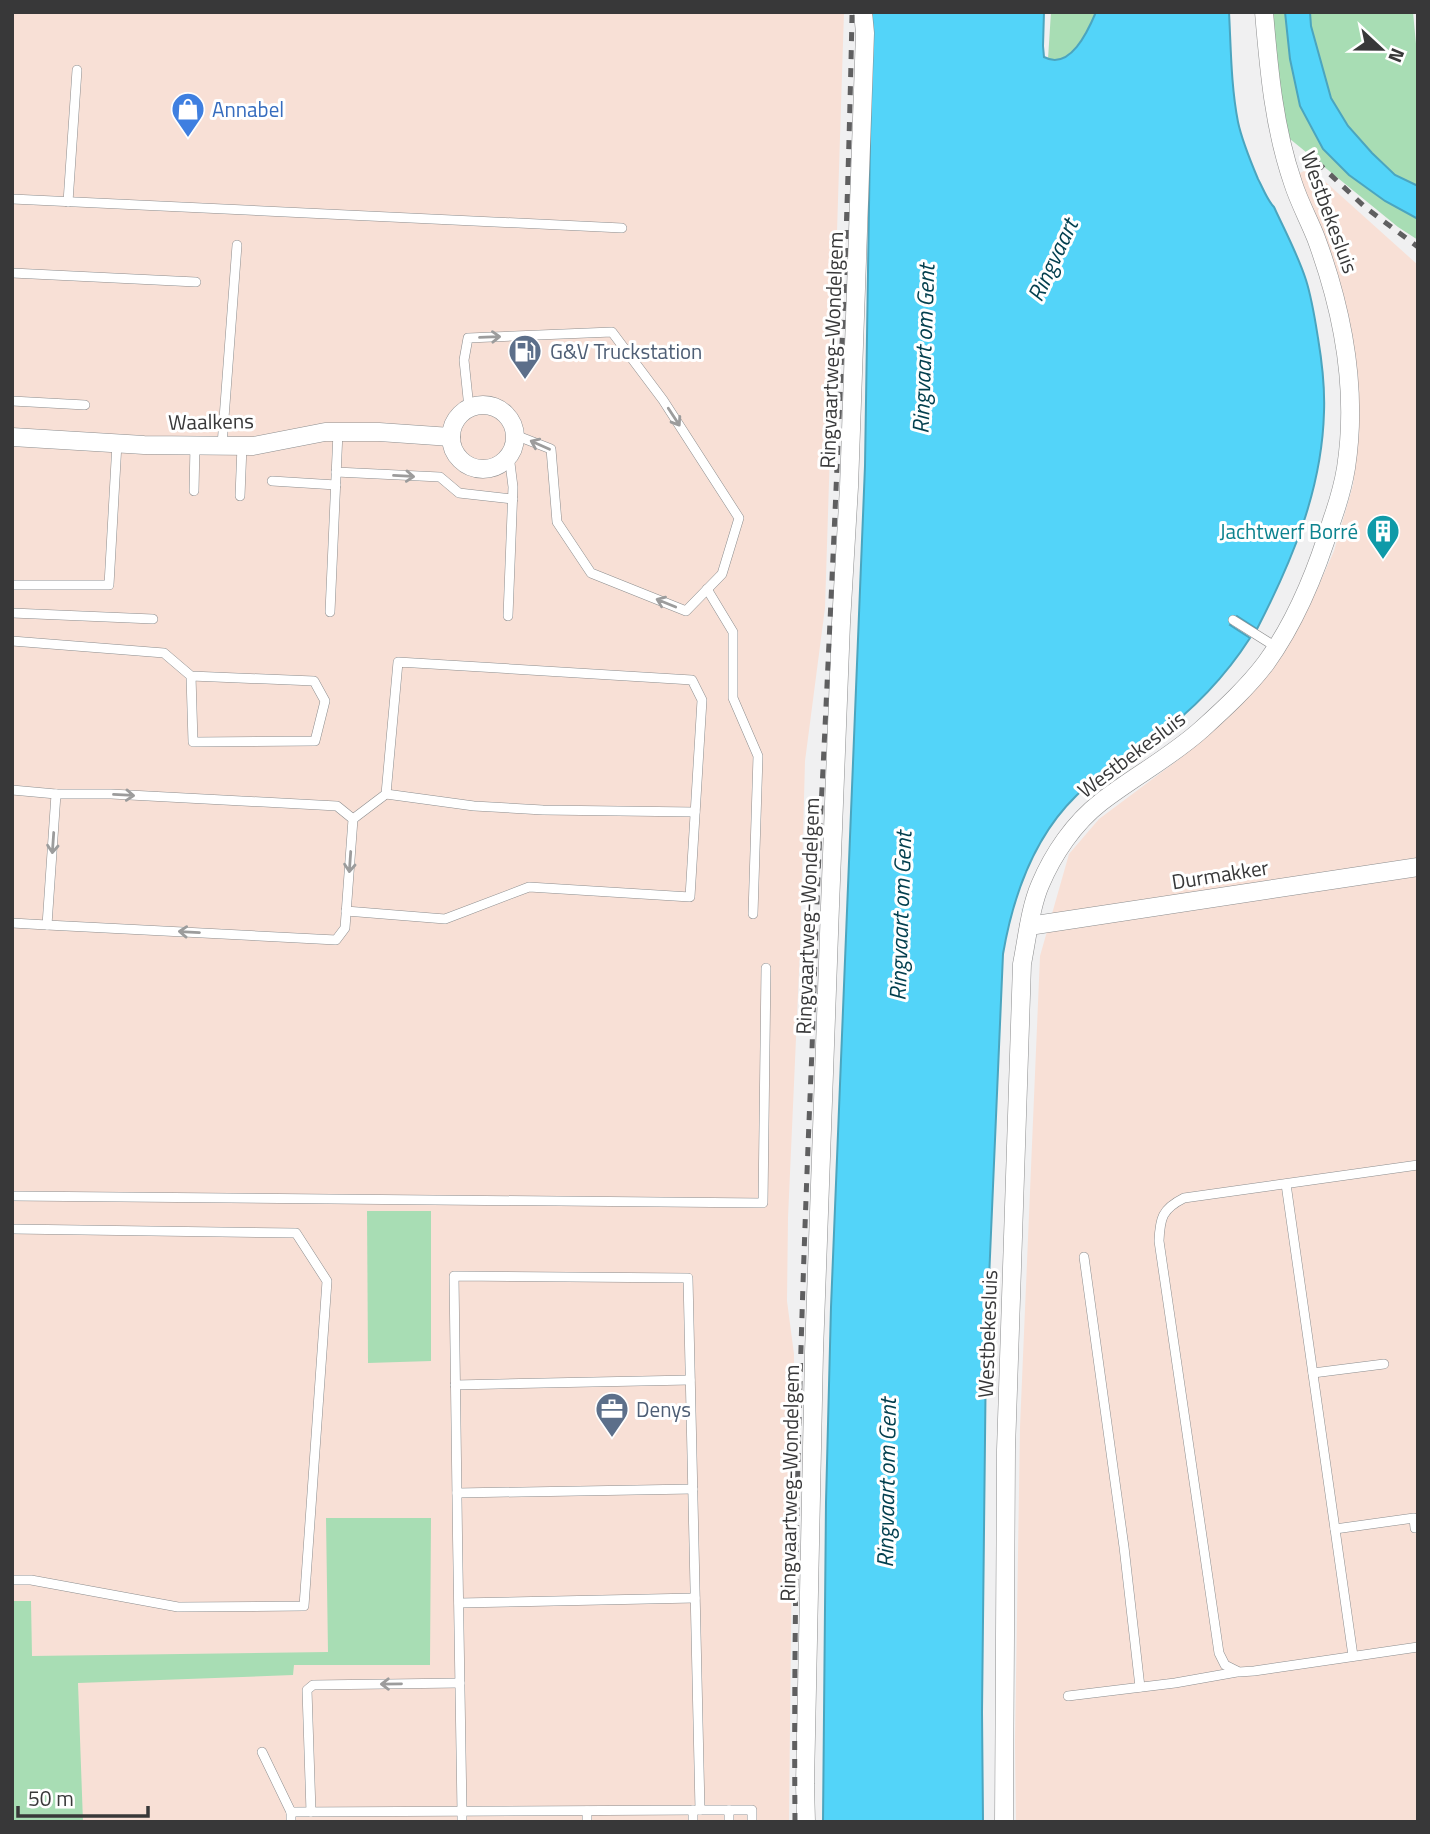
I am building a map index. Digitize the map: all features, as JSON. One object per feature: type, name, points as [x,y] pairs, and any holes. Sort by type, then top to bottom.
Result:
[{"type":"street","name":"Ringvaartweg-Wondelgem","points":[[806,1822],[814,1352],[841,623],[850,474],[865,33],[863,12]]},
{"type":"street","name":"Westbekesluis","points":[[1003,1822],[1006,1450],[1022,964],[1039,886],[1055,856],[1081,820],[1100,803],[1199,732],[1238,695],[1265,664],[1291,624],[1307,590],[1325,545],[1346,469],[1349,384],[1345,339],[1335,295],[1293,184],[1274,112],[1264,12]]},
{"type":"street","points":[[479,405],[499,409],[513,425],[515,435],[514,446],[502,463],[482,469],[471,467],[462,461],[455,453],[451,437],[454,423],[461,414],[479,405]]},
{"type":"street","name":"Waalkens","points":[[12,437],[253,446],[325,432],[379,432],[451,437]]},
{"type":"street","name":"Durmakker","points":[[1029,926],[1418,867]]},
{"type":"lane","points":[[68,202],[77,70]]},
{"type":"lane","points":[[12,199],[622,228]]},
{"type":"lane","points":[[222,446],[236,245]]},
{"type":"lane","points":[[12,273],[196,282]]},
{"type":"lane","points":[[469,408],[464,360],[468,338],[612,332],[663,400],[739,518],[722,574],[686,611],[592,573],[557,522],[551,449],[515,435]]},
{"type":"lane","points":[[12,401],[85,405]]},
{"type":"lane","points":[[330,612],[338,432]]},
{"type":"lane","points":[[12,585],[109,585],[117,443]]},
{"type":"lane","points":[[194,491],[195,445]]},
{"type":"lane","points":[[240,496],[242,446]]},
{"type":"lane","points":[[508,616],[513,499],[509,455]]},
{"type":"lane","points":[[336,472],[440,477],[459,493],[513,499]]},
{"type":"lane","points":[[272,481],[335,485]]},
{"type":"lane","points":[[708,589],[733,632],[733,698],[758,755],[753,914]]},
{"type":"lane","points":[[12,613],[153,619]]},
{"type":"lane","points":[[1233,620],[1276,647]]},
{"type":"lane","points":[[12,641],[164,653],[191,676],[314,681],[325,701],[315,741],[193,742],[191,676]]},
{"type":"lane","points":[[346,911],[445,919],[529,887],[690,897],[702,700],[692,680],[398,662],[386,794]]},
{"type":"lane","points":[[12,790],[337,806],[353,819]]},
{"type":"lane","points":[[47,925],[56,794]]},
{"type":"lane","points":[[12,923],[336,940],[345,928],[353,819],[386,794],[474,807],[695,812]]},
{"type":"lane","points":[[12,1196],[764,1203],[766,968]]},
{"type":"lane","points":[[1239,1672],[1225,1665],[1219,1653],[1159,1241],[1160,1220],[1170,1205],[1184,1198],[1418,1165]]},
{"type":"lane","points":[[1286,1184],[1353,1656]]},
{"type":"lane","points":[[12,1229],[296,1233],[327,1281],[304,1606],[178,1607],[31,1580],[12,1580]]},
{"type":"lane","points":[[1084,1257],[1124,1547],[1140,1687]]},
{"type":"lane","points":[[462,1817],[454,1276],[688,1278],[697,1810],[693,1822]]},
{"type":"lane","points":[[1313,1373],[1384,1364]]},
{"type":"lane","points":[[455,1385],[690,1380]]},
{"type":"lane","points":[[457,1493],[693,1489]]},
{"type":"lane","points":[[1335,1529],[1414,1518],[1415,1528],[1418,1528]]},
{"type":"lane","points":[[458,1603],[695,1598]]},
{"type":"lane","points":[[1068,1696],[1418,1647]]},
{"type":"lane","points":[[311,1812],[307,1690],[313,1685],[460,1683]]},
{"type":"lane","points":[[262,1752],[291,1817],[311,1812],[535,1817],[587,1811],[752,1810],[752,1822]]},
{"type":"lane","points":[[638,1810],[638,1822]]},
{"type":"lane","points":[[729,1810],[729,1822]]},
{"type":"lane","points":[[587,1811],[587,1822]]},
{"type":"shaded area","points":[[12,12],[844,12],[825,608],[805,761],[788,1218],[787,1301],[794,1354],[789,1822],[12,1822]]},
{"type":"shaded area","points":[[1310,168],[1418,265],[1418,1822],[1016,1822],[1020,1427],[1040,956],[1069,854],[1099,819],[1178,760],[1236,709],[1277,663],[1308,609],[1334,551],[1353,485],[1358,430],[1356,364],[1343,296],[1325,238],[1298,174]]},
{"type":"green space","points":[[1051,12],[1096,12],[1075,49],[1060,60],[1048,59]]},
{"type":"green space","points":[[1273,12],[1285,12],[1290,59],[1349,175],[1385,201],[1418,219],[1418,240],[1398,227],[1290,139],[1276,83]]},
{"type":"green space","points":[[1310,12],[1413,12],[1418,65],[1418,186],[1395,175],[1348,126],[1331,98],[1311,26]]},
{"type":"green space","points":[[367,1211],[431,1211],[431,1361],[368,1363]]},
{"type":"green space","points":[[326,1518],[431,1518],[430,1665],[294,1665],[293,1675],[78,1683],[83,1822],[12,1822],[12,1601],[31,1601],[32,1656],[328,1652]]},
{"type":"water","points":[[872,12],[1044,12],[1044,57],[1053,60],[1062,59],[1077,47],[1096,12],[1229,12],[1233,81],[1240,129],[1258,179],[1274,207],[1306,280],[1316,324],[1324,384],[1322,441],[1311,497],[1293,551],[1257,629],[1237,616],[1230,625],[1250,638],[1219,680],[1182,717],[1094,780],[1061,812],[1027,869],[1007,932],[1003,954],[986,1349],[983,1822],[823,1822],[831,1307],[865,466]]},
{"type":"water","points":[[1285,12],[1310,12],[1311,26],[1331,98],[1348,126],[1372,153],[1395,175],[1418,186],[1418,219],[1385,201],[1349,175],[1323,149],[1300,106],[1290,59]]},
{"type":"railway","points":[[795,1822],[795,1629],[801,1339],[818,874],[844,298],[852,15]]},
{"type":"railway","points":[[1317,162],[1366,208],[1418,247]]},
{"type":"place","name":"Annabel","points":[[188,139]]},
{"type":"place","name":"G&V Truckstation","points":[[525,381]]},
{"type":"place","name":"Jachtwerf Borré","points":[[1383,561]]},
{"type":"place","name":"Denys","points":[[612,1439]]},
{"type":"water label","name":"Ringvaart","points":[[1052,260]]},
{"type":"water label","name":"Ringvaart om Gent","points":[[923,349]]},
{"type":"water label","name":"Ringvaart om Gent","points":[[900,916]]},
{"type":"water label","name":"Ringvaart om Gent","points":[[886,1483]]}]
